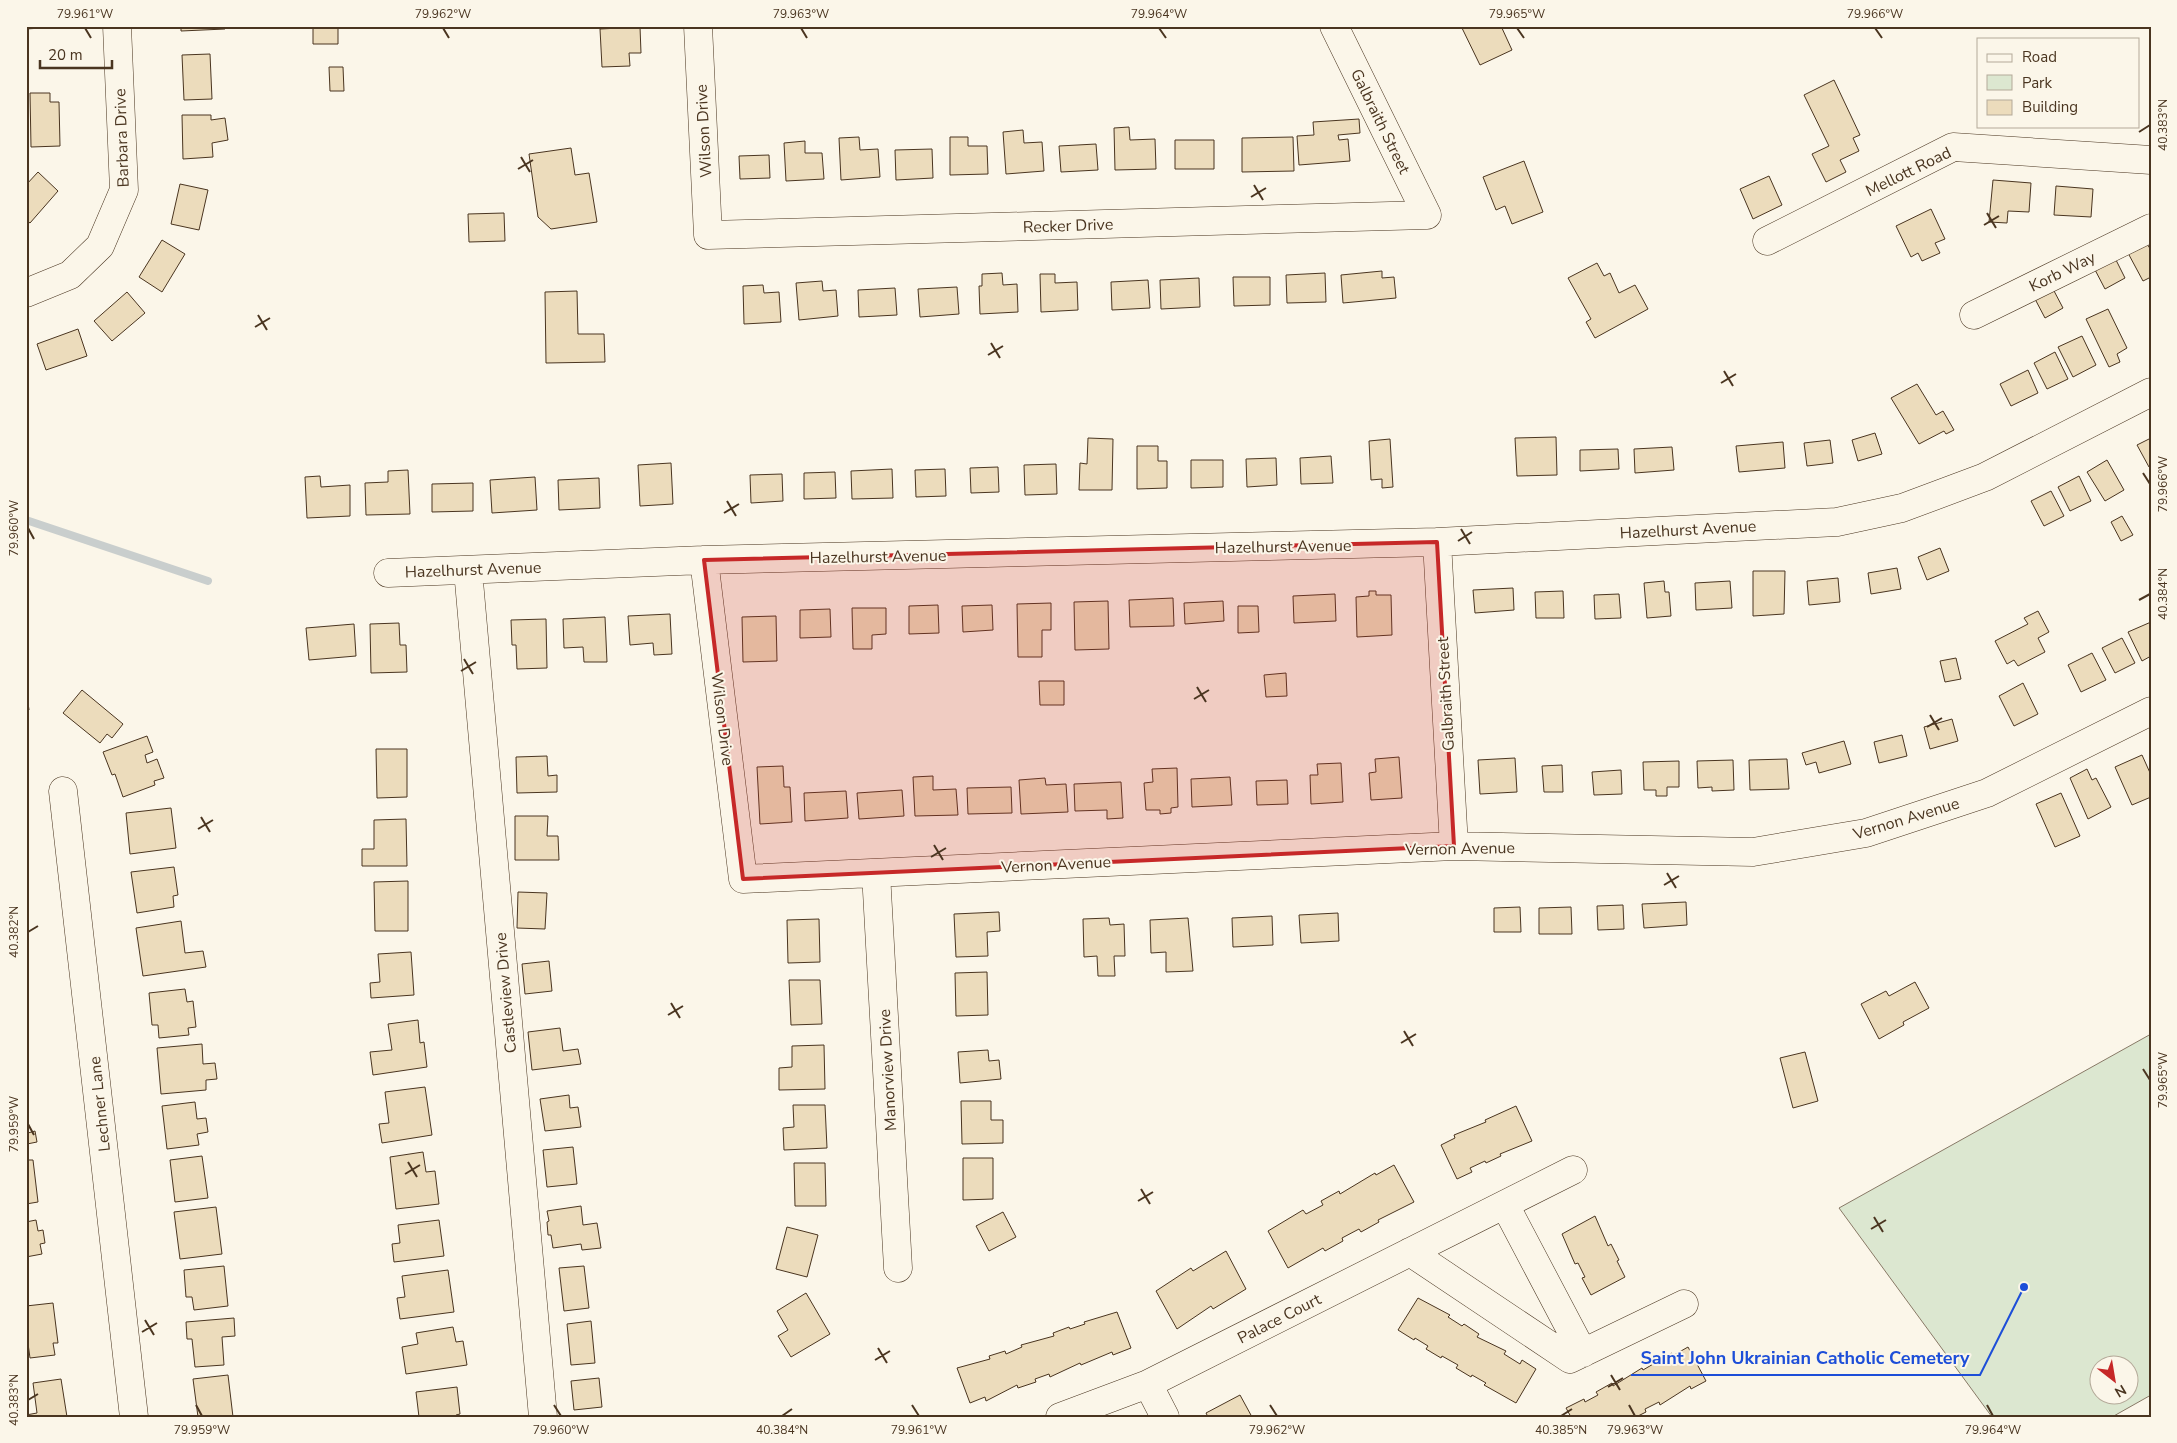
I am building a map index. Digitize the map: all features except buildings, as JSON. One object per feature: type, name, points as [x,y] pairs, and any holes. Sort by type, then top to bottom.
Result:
[{"type":"street","name":"Barbara Drive","points":[[26,293],[70,275],[100,246],[124,190],[116,26]]},
{"type":"street","name":"Wilson Drive","points":[[698,26],[708,235]]},
{"type":"street","name":"Galbraith Street","points":[[1334,26],[1427,215]]},
{"type":"street","name":"Mellott Road","points":[[1767,241],[1953,147],[2151,160]]},
{"type":"street","name":"Recker Drive","points":[[708,235],[1427,215]]},
{"type":"street","name":"Korb Way","points":[[1974,315],[2151,228]]},
{"type":"street","name":"Hazelhurst Avenue","points":[[388,573],[704,560],[1437,542],[1837,522],[1902,508],[1985,477],[2151,392]]},
{"type":"street","name":"Galbraith Street","points":[[1437,542],[1454,846]]},
{"type":"street","name":"Wilson Drive","points":[[704,560],[743,878]]},
{"type":"street","name":"Castleview Drive","points":[[468,570],[543,1417]]},
{"type":"street","name":"Vernon Avenue","points":[[743,878],[1454,846],[1753,852],[1866,834],[1987,793],[2151,710]]},
{"type":"street","name":"Lechner Lane","points":[[63,791],[134,1417]]},
{"type":"street","name":"Manorview Drive","points":[[876,873],[898,1268]]},
{"type":"street","name":"Palace Court","points":[[1060,1417],[1148,1384],[1573,1170]]},
{"type":"street","points":[[1505,1204],[1583,1354]]},
{"type":"street","points":[[1410,1252],[1570,1359],[1684,1304]]},
{"type":"street","points":[[1148,1384],[1165,1417]]},
{"type":"highlighted area","points":[[1437,542],[1454,846],[743,879],[704,560]]},
{"type":"green space","points":[[2151,1034],[2151,1395],[2140,1401],[2140,1356],[2090,1356],[2090,1406],[2132,1406],[2112,1417],[1992,1417],[1839,1208]]},
{"type":"waterway","points":[[26,520],[208,581]]},
{"type":"place","name":"Saint John Ukrainian Catholic Cemetery","points":[[2024,1287]]}]
